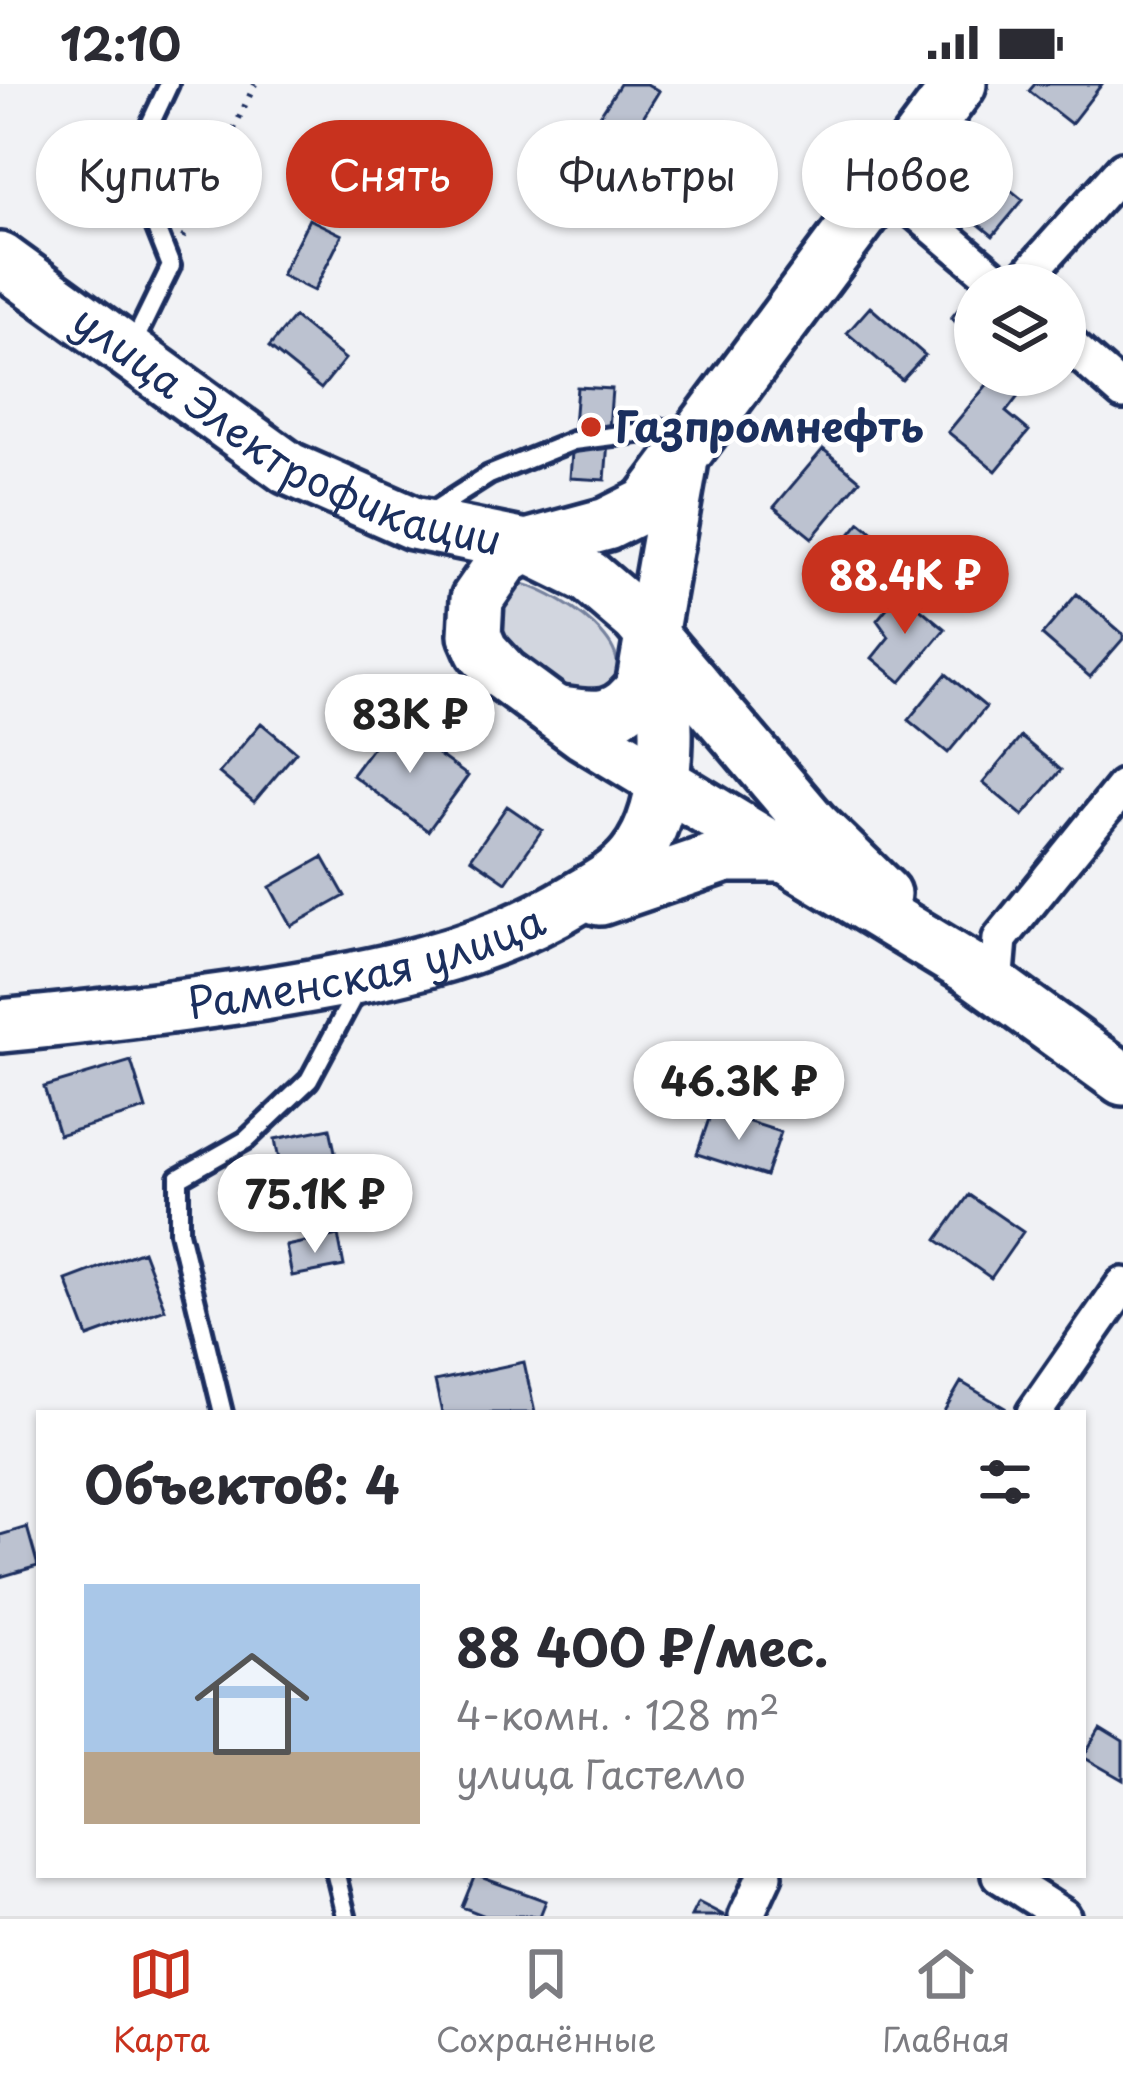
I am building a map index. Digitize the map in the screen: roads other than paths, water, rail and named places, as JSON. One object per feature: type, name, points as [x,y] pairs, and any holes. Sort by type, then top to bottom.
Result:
[{"type":"main road","points":[[934,120],[960,84]]},
{"type":"main road","points":[[855,228],[647,504],[566,538],[526,547],[504,560],[476,599],[475,635],[482,651],[504,675],[554,712],[659,782],[983,977]]},
{"type":"main road","name":"улица Электрофикации","points":[[0,259],[288,468],[413,523],[526,547]]},
{"type":"main road","points":[[554,712],[610,716],[630,705],[642,687],[693,442]]},
{"type":"main road","points":[[526,547],[590,577],[654,638],[812,824],[862,875],[983,977],[1123,1078]]},
{"type":"main road","name":"Раменская улица","points":[[0,1026],[138,1013],[364,976],[412,966],[538,922],[632,860],[653,822],[667,712],[654,638]]},
{"type":"main road","points":[[538,922],[707,861],[754,854],[780,856]]},
{"type":"street","points":[[1038,264],[1123,169]]},
{"type":"street","points":[[934,228],[976,264]]},
{"type":"street","points":[[1086,359],[1123,392]]},
{"type":"street","points":[[983,977],[1000,939],[1123,787]]},
{"type":"street","points":[[1036,1410],[1123,1285]]},
{"type":"street","points":[[746,1916],[764,1878]]},
{"type":"street","points":[[1004,1878],[1063,1916]]},
{"type":"lane","points":[[128,354],[171,266],[131,165],[169,84]]},
{"type":"lane","points":[[413,523],[489,475],[573,442],[693,442]]},
{"type":"lane","points":[[223,1410],[178,1232],[178,1178],[246,1140],[309,1080],[364,976]]},
{"type":"lane","points":[[338,1878],[346,1916]]},
{"type":"place","name":"Газпромнефть","points":[[591,427]]}]
